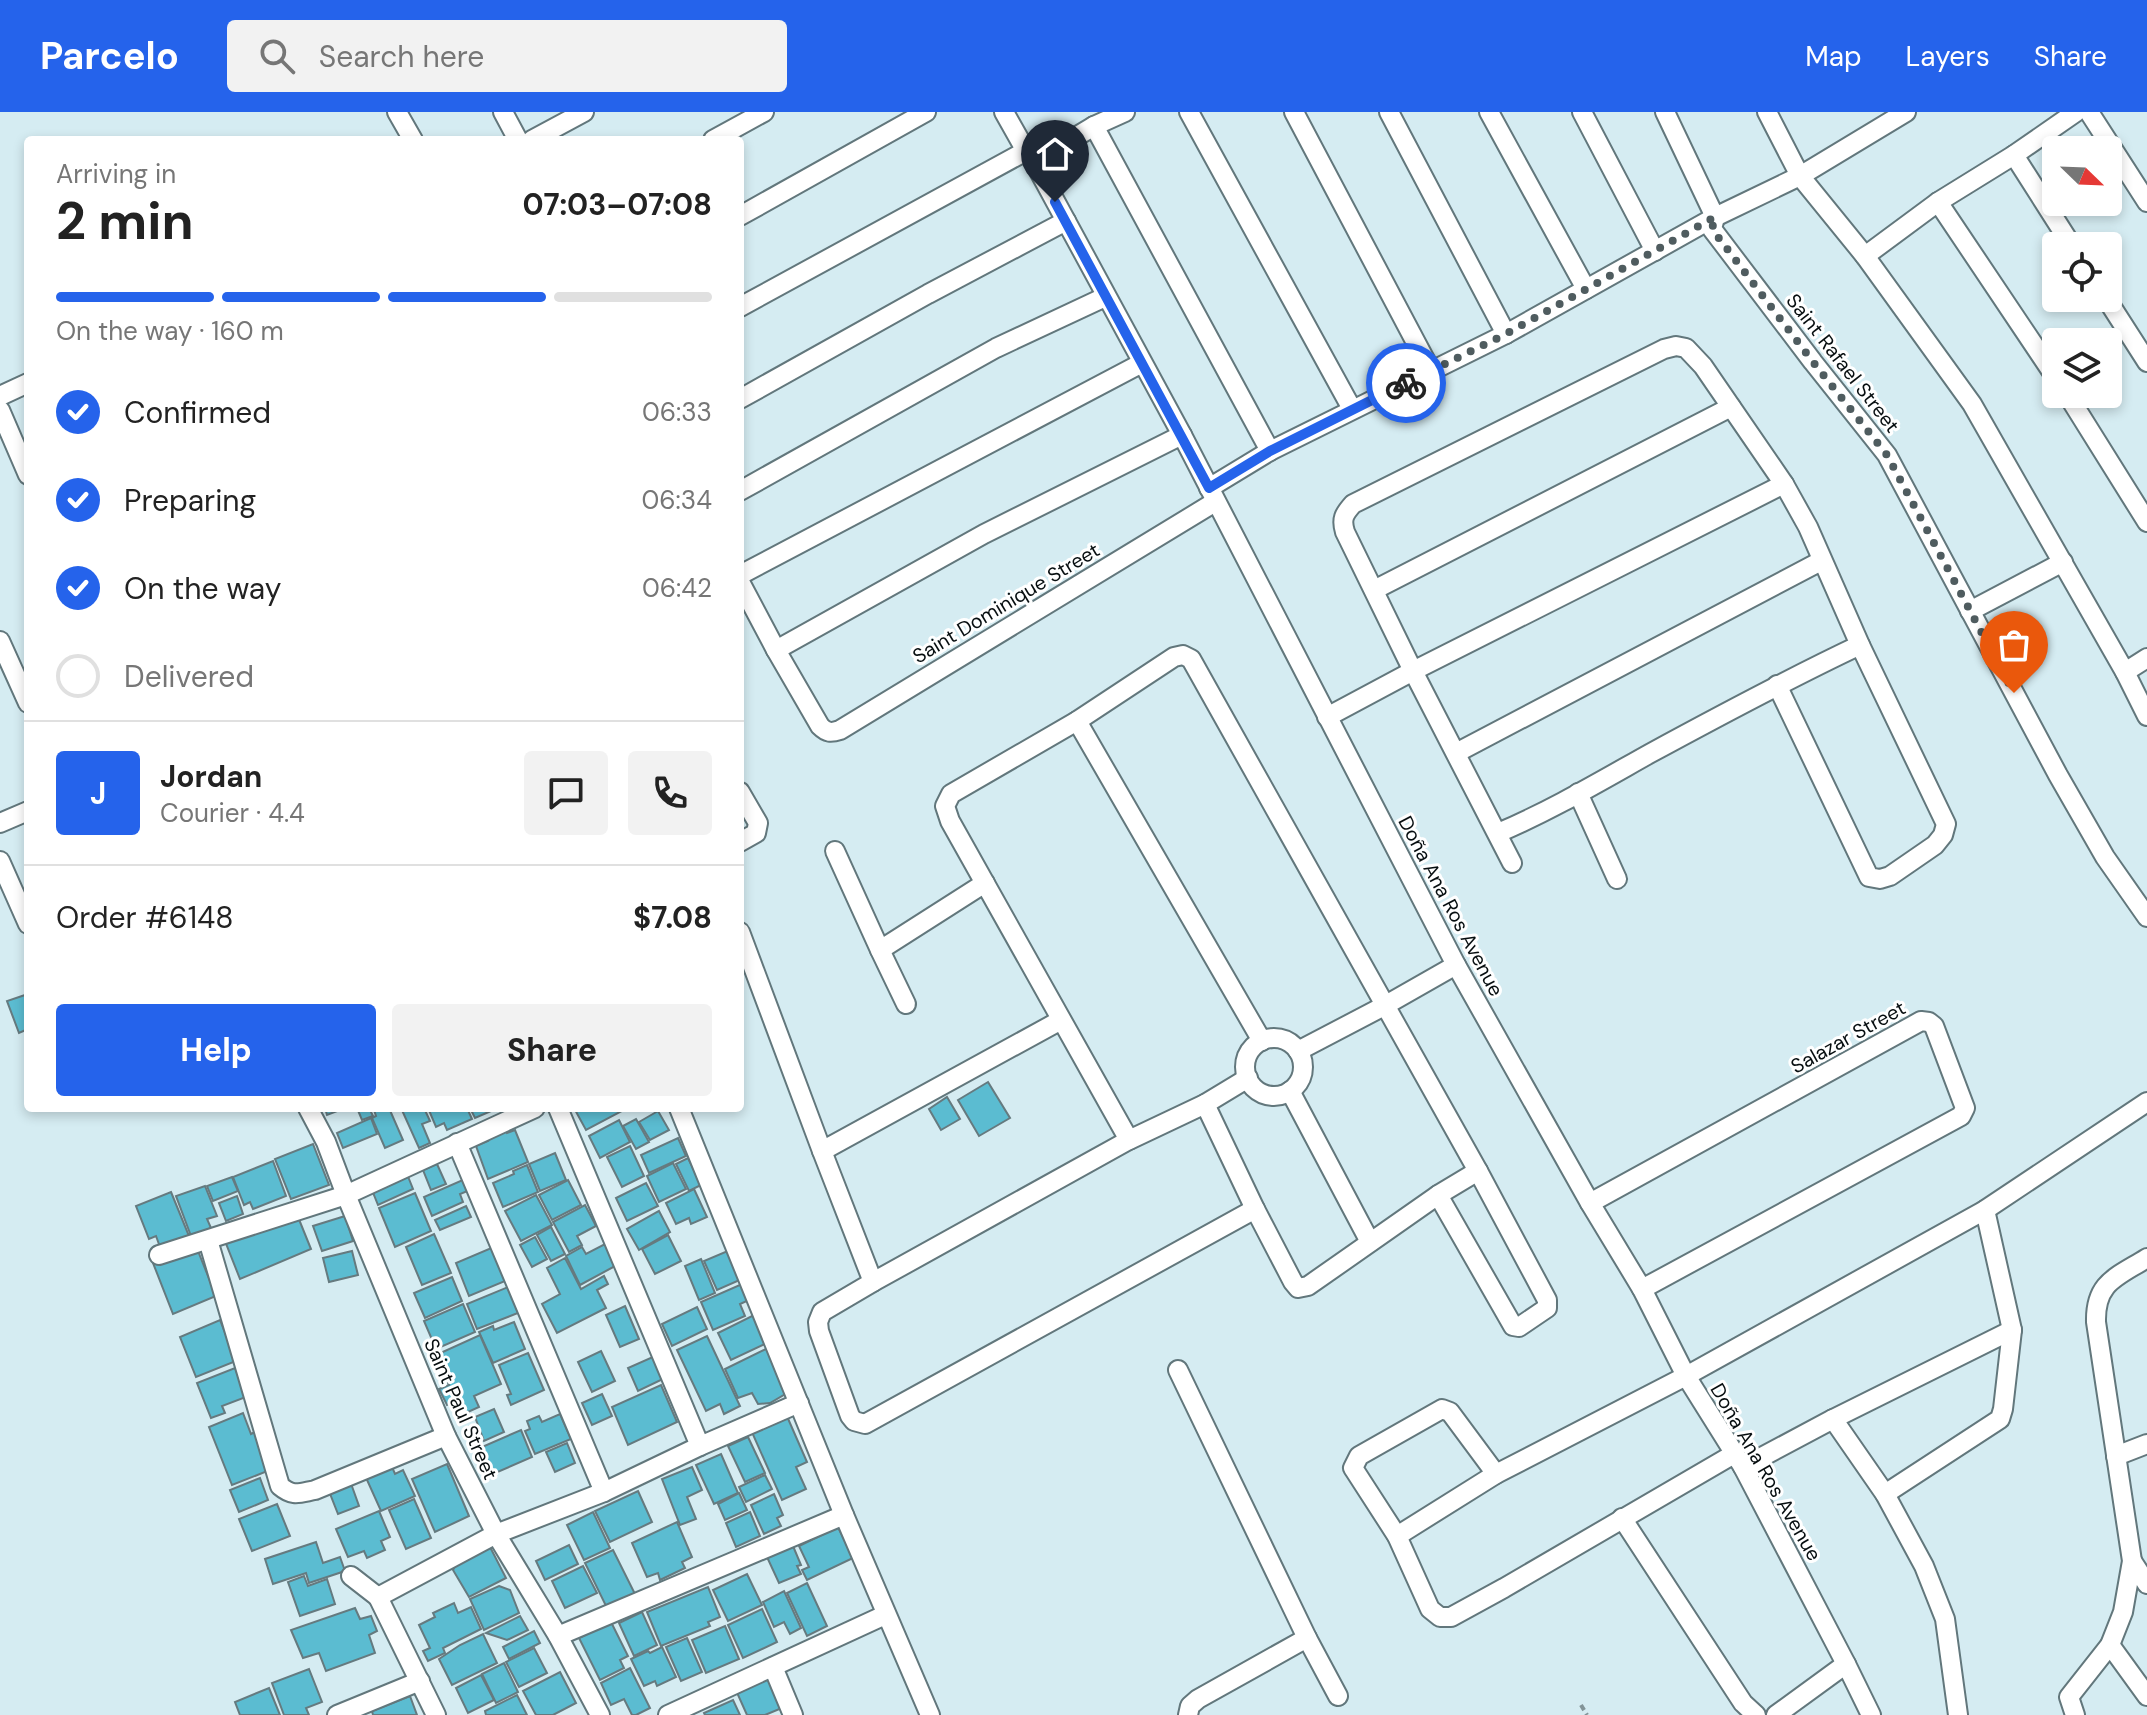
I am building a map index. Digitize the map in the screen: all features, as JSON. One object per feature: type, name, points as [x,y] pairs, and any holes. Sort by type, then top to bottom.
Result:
[{"type":"street","points":[[397,112],[411,136]]},
{"type":"street","points":[[503,112],[516,136]]},
{"type":"street","points":[[539,136],[584,112]]},
{"type":"street","points":[[720,136],[764,112]]},
{"type":"street","points":[[744,214],[926,112]]},
{"type":"street","name":"Doña Ana Ros Avenue","points":[[1004,112],[1182,435],[1456,965],[1642,1289],[1686,1376],[1738,1461],[1871,1715]]},
{"type":"street","points":[[1189,112],[1352,409]]},
{"type":"street","points":[[1294,112],[1431,371]]},
{"type":"street","points":[[1389,112],[1506,334]]},
{"type":"street","points":[[1489,112],[1586,289]]},
{"type":"street","points":[[1582,112],[1655,251]]},
{"type":"street","points":[[1665,112],[1715,217]]},
{"type":"street","points":[[1767,112],[1800,176],[1865,256],[1972,404],[2147,716]]},
{"type":"street","points":[[1867,112],[1876,129]]},
{"type":"street","name":"Saint Dominique Street","points":[[776,650],[820,726],[828,732],[840,730],[1212,495],[1270,451],[1506,334],[1715,217],[1800,176],[1906,112]]},
{"type":"street","points":[[1865,256],[1938,202],[2076,112]]},
{"type":"street","points":[[2089,112],[2147,202]]},
{"type":"street","points":[[744,305],[1119,114]]},
{"type":"street","points":[[1094,126],[1270,451]]},
{"type":"street","points":[[2014,155],[2063,232]]},
{"type":"street","points":[[1938,202],[2042,357]]},
{"type":"street","name":"Saint Rafael Street","points":[[1715,217],[1712,229],[1887,455],[2089,830],[2147,917]]},
{"type":"street","points":[[744,397],[1066,221]]},
{"type":"street","points":[[744,489],[996,348],[1105,297]]},
{"type":"street","points":[[2115,312],[2147,362]]},
{"type":"street","points":[[1512,863],[1413,671],[1342,522],[1353,504],[1664,349],[1676,346],[1686,348],[1703,366],[1784,484],[1808,527],[1860,645],[1946,824],[1943,835],[1935,845],[1890,876],[1880,879],[1869,877],[1777,685]]},
{"type":"street","points":[[744,573],[1142,363]]},
{"type":"street","points":[[0,396],[24,385]]},
{"type":"street","points":[[1374,590],[1731,407]]},
{"type":"street","points":[[2076,408],[2147,522]]},
{"type":"street","points":[[0,410],[24,466]]},
{"type":"street","points":[[744,590],[776,650],[984,534],[1182,435]]},
{"type":"street","points":[[1327,717],[1784,484]]},
{"type":"street","points":[[1456,753],[1821,561]]},
{"type":"street","points":[[1970,611],[2063,562]]},
{"type":"street","points":[[0,641],[24,694]]},
{"type":"street","points":[[1498,833],[1524,822],[1777,685],[1860,645]]},
{"type":"street","points":[[1129,1140],[950,821],[945,806],[951,794],[1077,721],[1180,655],[1188,656],[1478,1171],[1547,1300],[1547,1308],[1519,1327],[1513,1326],[1438,1195]]},
{"type":"street","points":[[2125,672],[2147,658]]},
{"type":"street","points":[[1077,721],[1262,1041]]},
{"type":"street","points":[[1578,793],[1617,879]]},
{"type":"street","points":[[744,799],[758,823],[756,833],[744,840]]},
{"type":"street","points":[[0,823],[24,813]]},
{"type":"street","points":[[835,851],[906,1004]]},
{"type":"street","points":[[0,861],[24,915]]},
{"type":"street","points":[[880,950],[985,883]]},
{"type":"street","points":[[744,943],[873,1282]]},
{"type":"street","points":[[1298,1051],[1456,965]]},
{"type":"street","points":[[822,1151],[1061,1020]]},
{"type":"street","name":"Salazar Street","points":[[1590,1203],[1921,1021],[1934,1026],[1965,1108],[1961,1116],[1642,1289]]},
{"type":"street","points":[[1275,1038],[1289,1041],[1298,1051],[1304,1065],[1300,1080],[1290,1091],[1278,1096],[1266,1095],[1255,1089],[1248,1078],[1246,1064],[1251,1050],[1262,1041],[1275,1038]]},
{"type":"street","points":[[1248,1078],[1205,1104],[1129,1140],[822,1312],[819,1331],[850,1416],[861,1424],[1255,1209]]},
{"type":"street","points":[[1290,1091],[1370,1242]]},
{"type":"street","points":[[1397,1536],[1496,1474],[1686,1376],[1985,1210],[2147,1102]]},
{"type":"street","points":[[1205,1104],[1255,1209],[1298,1288],[1308,1286],[1438,1195],[1478,1171]]},
{"type":"street","name":"Saint Paul Street","points":[[310,1112],[326,1142],[446,1436],[496,1534],[558,1636],[600,1715]]},
{"type":"street","points":[[159,1255],[346,1195],[526,1112]]},
{"type":"street","points":[[560,1112],[700,1446]]},
{"type":"street","points":[[681,1112],[885,1615],[930,1715]]},
{"type":"street","points":[[457,1143],[604,1492]]},
{"type":"street","points":[[1885,1494],[2000,1419],[2012,1330],[1985,1210]]},
{"type":"street","points":[[208,1240],[280,1486],[288,1493],[315,1490],[446,1436]]},
{"type":"street","points":[[2075,1715],[2069,1697],[2110,1645],[2123,1612],[2132,1561],[2096,1322],[2097,1300],[2106,1284],[2147,1258]]},
{"type":"street","points":[[1496,1474],[1450,1412],[1442,1409],[1359,1456],[1353,1468],[1397,1536],[1430,1609],[1436,1615],[1451,1617],[1622,1518],[1833,1419],[2012,1330]]},
{"type":"street","points":[[1178,1370],[1338,1696]]},
{"type":"street","points":[[378,1597],[496,1534],[604,1492],[799,1403]]},
{"type":"street","points":[[1833,1419],[1885,1494],[1924,1566],[1945,1619],[1958,1715]]},
{"type":"street","points":[[2116,1456],[2147,1444]]},
{"type":"street","points":[[558,1636],[844,1515]]},
{"type":"street","points":[[1622,1518],[1743,1703],[1756,1715]]},
{"type":"street","points":[[2132,1561],[2147,1584]]},
{"type":"street","points":[[351,1576],[378,1597],[436,1715]]},
{"type":"street","points":[[668,1715],[885,1615]]},
{"type":"street","points":[[1188,1715],[1190,1706],[1198,1699],[1307,1638]]},
{"type":"street","points":[[2110,1645],[2147,1696]]},
{"type":"street","points":[[1776,1715],[1846,1664]]},
{"type":"street","points":[[773,1667],[793,1715]]},
{"type":"street","points":[[337,1715],[420,1681]]},
{"type":"path","points":[[1581,1705],[1587,1715]]},
{"type":"building","points":[[24,995],[24,1031],[19,1033],[7,1001]]},
{"type":"building","points":[[988,1082],[1010,1118],[979,1136],[958,1100]]},
{"type":"building","points":[[947,1097],[960,1119],[941,1130],[929,1109]]},
{"type":"building","points":[[359,1112],[371,1112],[373,1116],[362,1120]]},
{"type":"building","points":[[375,1112],[391,1112],[403,1140],[385,1148],[372,1118],[376,1116]]},
{"type":"building","points":[[403,1112],[426,1112],[430,1121],[422,1124],[430,1143],[419,1148]]},
{"type":"building","points":[[430,1112],[469,1112],[472,1119],[447,1130],[444,1123],[436,1127]]},
{"type":"building","points":[[472,1112],[489,1112],[475,1118]]},
{"type":"building","points":[[576,1112],[620,1112],[586,1130]]},
{"type":"building","points":[[659,1112],[669,1130],[650,1140],[639,1122]]},
{"type":"building","points":[[371,1118],[377,1134],[343,1148],[337,1133]]},
{"type":"building","points":[[636,1119],[649,1142],[636,1149],[623,1126]]},
{"type":"building","points":[[619,1120],[630,1142],[600,1158],[589,1136]]},
{"type":"building","points":[[503,1123],[507,1133],[515,1130],[528,1162],[488,1179],[476,1146],[488,1141],[484,1131]]},
{"type":"building","points":[[678,1138],[686,1156],[649,1173],[641,1155]]},
{"type":"building","points":[[313,1144],[329,1185],[291,1199],[275,1159]]},
{"type":"building","points":[[630,1146],[644,1176],[622,1187],[607,1157]]},
{"type":"building","points":[[555,1153],[566,1180],[540,1191],[529,1164]]},
{"type":"building","points":[[688,1158],[701,1185],[689,1191],[676,1164]]},
{"type":"building","points":[[273,1161],[286,1196],[253,1209],[250,1202],[244,1205],[233,1177]]},
{"type":"building","points":[[673,1163],[686,1189],[659,1202],[647,1176]]},
{"type":"building","points":[[437,1164],[446,1184],[431,1190],[423,1170]]},
{"type":"building","points":[[527,1165],[538,1192],[503,1207],[493,1183]]},
{"type":"building","points":[[407,1174],[413,1189],[378,1205],[372,1190]]},
{"type":"building","points":[[232,1177],[238,1191],[213,1201],[207,1186]]},
{"type":"building","points":[[465,1179],[470,1190],[460,1194],[463,1202],[432,1216],[424,1197]]},
{"type":"building","points":[[568,1180],[581,1205],[552,1220],[539,1195]]},
{"type":"building","points":[[646,1183],[658,1206],[627,1221],[616,1198]]},
{"type":"building","points":[[205,1186],[217,1216],[207,1219],[211,1228],[191,1236],[176,1196]]},
{"type":"building","points":[[694,1189],[707,1217],[691,1224],[689,1218],[676,1224],[666,1203]]},
{"type":"building","points":[[171,1192],[189,1236],[160,1247],[156,1236],[149,1239],[136,1206]]},
{"type":"building","points":[[415,1193],[431,1231],[395,1247],[379,1208]]},
{"type":"building","points":[[536,1195],[552,1225],[521,1241],[505,1211]]},
{"type":"building","points":[[237,1196],[243,1214],[226,1221],[219,1203]]},
{"type":"building","points":[[585,1205],[596,1226],[577,1236],[582,1245],[569,1252],[553,1222]]},
{"type":"building","points":[[466,1206],[471,1217],[440,1230],[435,1220]]},
{"type":"building","points":[[659,1211],[670,1232],[639,1250],[627,1229]]},
{"type":"building","points":[[296,1212],[311,1249],[240,1279],[225,1241]]},
{"type":"building","points":[[345,1216],[353,1241],[322,1251],[313,1226]]},
{"type":"building","points":[[551,1227],[565,1254],[551,1261],[537,1235]]},
{"type":"building","points":[[434,1234],[451,1273],[422,1285],[406,1247]]},
{"type":"building","points":[[668,1235],[681,1261],[655,1274],[642,1249]]},
{"type":"building","points":[[535,1237],[547,1259],[532,1267],[520,1245]]},
{"type":"building","points":[[605,1244],[617,1265],[580,1285],[566,1256],[582,1247],[586,1254]]},
{"type":"building","points":[[196,1246],[216,1296],[173,1314],[153,1263]]},
{"type":"building","points":[[496,1246],[510,1279],[469,1296],[456,1263]]},
{"type":"building","points":[[730,1250],[742,1279],[717,1290],[704,1261]]},
{"type":"building","points":[[352,1251],[358,1275],[329,1282],[323,1258]]},
{"type":"building","points":[[565,1258],[581,1289],[604,1276],[608,1284],[597,1290],[606,1308],[557,1333],[542,1304],[560,1294],[547,1268]]},
{"type":"building","points":[[701,1259],[715,1293],[699,1300],[685,1266]]},
{"type":"building","points":[[452,1277],[462,1301],[425,1318],[414,1293]]},
{"type":"building","points":[[742,1284],[749,1300],[740,1304],[745,1316],[713,1330],[701,1302]]},
{"type":"building","points":[[513,1285],[523,1311],[477,1329],[467,1304]]},
{"type":"building","points":[[463,1304],[475,1332],[436,1349],[424,1321]]},
{"type":"building","points":[[625,1306],[639,1339],[620,1347],[606,1315]]},
{"type":"building","points":[[697,1307],[707,1329],[672,1346],[662,1324]]},
{"type":"building","points":[[754,1315],[767,1343],[731,1360],[718,1333]]},
{"type":"building","points":[[220,1320],[236,1361],[196,1377],[180,1337]]},
{"type":"building","points":[[514,1322],[525,1349],[493,1363],[479,1332]]},
{"type":"building","points":[[480,1335],[501,1384],[474,1396],[479,1407],[457,1417],[451,1403],[447,1405],[439,1389],[449,1385],[436,1355]]},
{"type":"building","points":[[707,1336],[740,1406],[724,1414],[720,1404],[706,1411],[677,1350]]},
{"type":"building","points":[[768,1348],[787,1393],[770,1403],[758,1404],[752,1393],[738,1398],[725,1369]]},
{"type":"building","points":[[601,1351],[615,1381],[592,1392],[578,1362]]},
{"type":"building","points":[[528,1353],[544,1390],[511,1405],[507,1395],[511,1394],[499,1365]]},
{"type":"building","points":[[655,1356],[665,1378],[638,1391],[628,1368]]},
{"type":"building","points":[[235,1368],[246,1397],[222,1406],[225,1413],[211,1418],[197,1383]]},
{"type":"building","points":[[661,1385],[677,1422],[628,1445],[612,1407]]},
{"type":"building","points":[[602,1394],[612,1416],[592,1425],[582,1403]]},
{"type":"building","points":[[494,1409],[504,1432],[484,1441],[475,1417]]},
{"type":"building","points":[[243,1413],[251,1434],[255,1432],[270,1470],[232,1485],[209,1427]]},
{"type":"building","points":[[560,1414],[571,1439],[535,1454],[525,1431],[530,1429],[527,1421],[539,1416],[542,1422]]},
{"type":"building","points":[[786,1414],[807,1462],[796,1467],[806,1489],[782,1500],[751,1430]]},
{"type":"building","points":[[521,1430],[532,1457],[493,1474],[482,1447]]},
{"type":"building","points":[[748,1437],[765,1473],[745,1482],[728,1446]]},
{"type":"building","points":[[567,1443],[575,1463],[555,1472],[546,1452]]},
{"type":"building","points":[[721,1454],[738,1493],[714,1504],[696,1465]]},
{"type":"building","points":[[389,1460],[395,1474],[403,1470],[415,1496],[381,1511],[363,1471]]},
{"type":"building","points":[[447,1464],[469,1516],[435,1532],[412,1479]]},
{"type":"building","points":[[692,1467],[702,1490],[687,1497],[696,1519],[680,1525],[662,1479]]},
{"type":"building","points":[[765,1475],[772,1489],[746,1502],[739,1487]]},
{"type":"building","points":[[260,1478],[268,1500],[239,1512],[230,1490]]},
{"type":"building","points":[[349,1478],[359,1506],[338,1514],[327,1486]]},
{"type":"building","points":[[638,1491],[652,1522],[610,1542],[595,1511]]},
{"type":"building","points":[[739,1493],[747,1510],[725,1520],[718,1504]]},
{"type":"building","points":[[774,1494],[783,1515],[777,1518],[781,1526],[764,1534],[751,1505]]},
{"type":"building","points":[[414,1499],[431,1538],[406,1549],[389,1510]]},
{"type":"building","points":[[277,1504],[290,1536],[252,1551],[239,1519]]},
{"type":"building","points":[[379,1511],[390,1537],[381,1541],[385,1550],[367,1558],[364,1551],[348,1557],[336,1529]]},
{"type":"building","points":[[593,1512],[610,1548],[584,1560],[567,1525]]},
{"type":"building","points":[[750,1512],[760,1536],[736,1547],[726,1523]]},
{"type":"building","points":[[677,1522],[692,1557],[682,1562],[685,1568],[660,1580],[658,1573],[647,1577],[632,1543]]},
{"type":"building","points":[[838,1527],[853,1558],[807,1580],[802,1570],[809,1567],[799,1546]]},
{"type":"building","points":[[316,1542],[323,1563],[340,1557],[345,1571],[309,1583],[306,1573],[273,1584],[265,1559]]},
{"type":"building","points":[[489,1545],[506,1578],[469,1597],[453,1570],[458,1560]]},
{"type":"building","points":[[569,1545],[578,1564],[545,1580],[536,1561]]},
{"type":"building","points":[[793,1546],[801,1565],[797,1566],[801,1574],[779,1583],[767,1557]]},
{"type":"building","points":[[613,1550],[635,1594],[607,1608],[585,1563]]},
{"type":"building","points":[[583,1566],[597,1593],[565,1608],[552,1581]]},
{"type":"building","points":[[747,1574],[762,1605],[728,1621],[713,1590]]},
{"type":"building","points":[[304,1576],[308,1586],[327,1579],[335,1604],[300,1616],[288,1582]]},
{"type":"building","points":[[807,1583],[827,1626],[807,1636],[787,1593]]},
{"type":"building","points":[[499,1586],[510,1590],[519,1613],[484,1630],[470,1599]]},
{"type":"building","points":[[708,1587],[720,1617],[708,1622],[710,1626],[661,1646],[647,1612]]},
{"type":"building","points":[[784,1591],[801,1628],[790,1634],[784,1622],[774,1627],[763,1602]]},
{"type":"building","points":[[454,1603],[458,1613],[471,1607],[481,1629],[443,1648],[445,1653],[428,1661],[423,1651],[430,1648],[419,1625],[435,1617],[433,1613]]},
{"type":"building","points":[[355,1608],[360,1619],[371,1616],[377,1631],[369,1635],[375,1653],[326,1671],[319,1653],[303,1658],[291,1630]]},
{"type":"building","points":[[762,1609],[777,1642],[743,1658],[728,1625]]},
{"type":"building","points":[[642,1612],[657,1645],[634,1656],[619,1623]]},
{"type":"building","points":[[520,1616],[528,1630],[507,1640],[486,1633]]},
{"type":"building","points":[[611,1622],[628,1656],[620,1660],[624,1668],[600,1680],[579,1638]]},
{"type":"building","points":[[725,1626],[739,1659],[706,1673],[692,1640]]},
{"type":"building","points":[[534,1631],[540,1643],[509,1659],[503,1647]]},
{"type":"building","points":[[483,1634],[497,1663],[452,1685],[439,1659]]},
{"type":"building","points":[[687,1638],[702,1672],[681,1681],[666,1647]]},
{"type":"building","points":[[662,1647],[676,1677],[657,1686],[655,1681],[644,1686],[631,1659]]},
{"type":"building","points":[[534,1648],[547,1673],[519,1687],[506,1662]]},
{"type":"building","points":[[504,1663],[518,1692],[496,1703],[482,1674]]},
{"type":"building","points":[[630,1668],[650,1708],[636,1715],[632,1715],[624,1699],[611,1705],[601,1683]]},
{"type":"building","points":[[309,1669],[322,1702],[306,1708],[309,1715],[284,1715],[272,1683]]},
{"type":"building","points":[[560,1672],[576,1703],[553,1715],[536,1715],[523,1691]]},
{"type":"building","points":[[481,1675],[494,1700],[468,1713],[456,1688]]},
{"type":"building","points":[[768,1676],[782,1708],[765,1715],[747,1715],[734,1686]]},
{"type":"building","points":[[269,1688],[280,1715],[240,1715],[235,1702]]},
{"type":"building","points":[[517,1695],[527,1715],[486,1715],[485,1711]]},
{"type":"building","points":[[410,1696],[417,1715],[373,1715],[372,1711]]},
{"type":"building","points":[[733,1700],[740,1715],[704,1713]]},
{"type":"way so far","points":[[1406,383],[1506,334],[1715,217],[1712,229],[1887,455],[2014,693]]},
{"type":"route","points":[[1055,202],[1209,488],[1270,451],[1406,383]]}]
